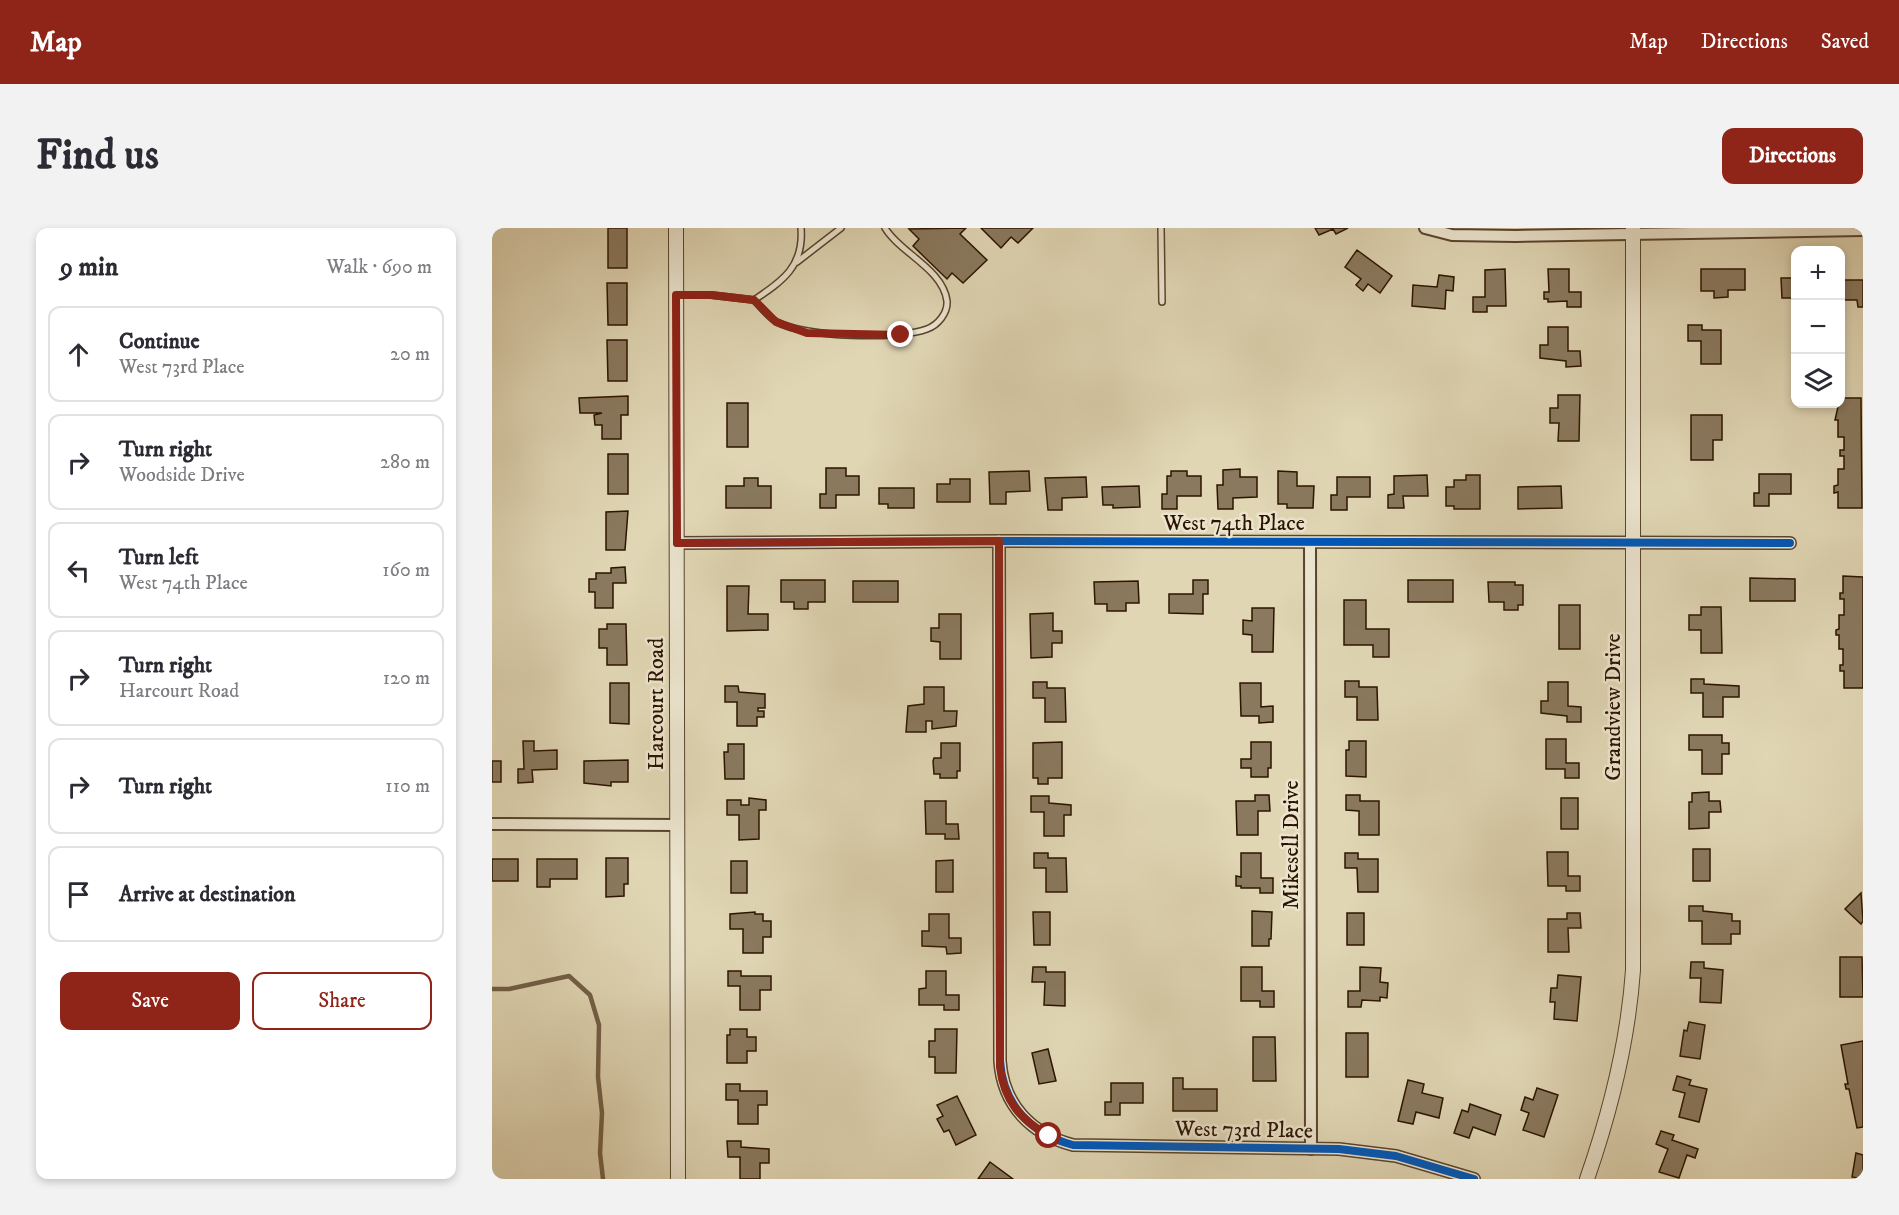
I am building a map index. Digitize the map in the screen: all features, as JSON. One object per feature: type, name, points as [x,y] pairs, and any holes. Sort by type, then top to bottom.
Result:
[{"type":"street","name":"Harcourt Road","points":[[676,228],[678,1179]]},
{"type":"street","points":[[1425,228],[1446,234],[1863,230]]},
{"type":"street","name":"Grandview Drive","points":[[1587,1179],[1618,1080],[1632,996],[1635,543],[1633,231]]},
{"type":"street","name":"West 74th Place","points":[[677,543],[999,541],[1790,543]]},
{"type":"street","name":"West 73rd Place","points":[[999,541],[1000,1061],[1006,1092],[1018,1114],[1049,1136],[1073,1145],[1311,1149],[1396,1156],[1474,1179]]},
{"type":"street","name":"Mikesell Drive","points":[[1310,542],[1311,1149]]},
{"type":"street","points":[[492,824],[677,825]]},
{"type":"lane","points":[[796,263],[801,228]]},
{"type":"lane","points":[[754,300],[787,277],[796,263],[840,228]]},
{"type":"lane","points":[[676,295],[711,295],[754,300],[776,322],[807,333],[901,335],[929,329],[943,318],[947,302],[942,288],[933,274],[885,228]]},
{"type":"lane","points":[[1161,228],[1162,302]]},
{"type":"building","points":[[608,228],[627,228],[627,268],[608,268]]},
{"type":"building","points":[[966,228],[960,234],[987,260],[963,283],[952,273],[947,279],[913,246],[919,239],[909,229]]},
{"type":"building","points":[[981,228],[1033,228],[1018,243],[1011,237],[1001,248]]},
{"type":"building","points":[[1315,228],[1348,228],[1336,234],[1333,229],[1319,235]]},
{"type":"building","points":[[1357,250],[1392,276],[1380,293],[1368,284],[1363,291],[1356,285],[1361,279],[1345,267]]},
{"type":"building","points":[[1505,269],[1506,306],[1487,306],[1487,312],[1473,312],[1473,297],[1485,297],[1485,270]]},
{"type":"building","points":[[1548,269],[1569,269],[1569,292],[1581,292],[1581,307],[1567,307],[1567,301],[1548,302],[1548,299],[1544,299],[1544,292],[1549,292]]},
{"type":"building","points":[[1701,269],[1745,269],[1745,290],[1728,290],[1728,297],[1714,298],[1714,291],[1701,291]]},
{"type":"building","points":[[1439,275],[1454,277],[1453,291],[1446,290],[1445,309],[1412,306],[1413,285],[1437,287]]},
{"type":"building","points":[[1781,278],[1791,278],[1791,298],[1782,298]]},
{"type":"building","points":[[1845,280],[1863,280],[1863,307],[1858,307],[1857,300],[1845,300]]},
{"type":"building","points":[[607,283],[627,283],[627,325],[608,325]]},
{"type":"building","points":[[1688,325],[1702,325],[1702,330],[1721,330],[1721,364],[1701,364],[1701,341],[1688,341]]},
{"type":"building","points":[[1548,327],[1568,327],[1568,351],[1580,351],[1581,366],[1566,367],[1566,361],[1540,358],[1540,345],[1548,345]]},
{"type":"building","points":[[607,340],[627,340],[627,381],[608,381]]},
{"type":"building","points":[[1558,395],[1580,395],[1579,441],[1558,441],[1559,423],[1550,423],[1550,408],[1558,408]]},
{"type":"building","points":[[628,396],[628,415],[621,415],[621,439],[602,439],[602,425],[595,425],[594,415],[602,413],[580,413],[579,398]]},
{"type":"building","points":[[1845,398],[1861,398],[1862,508],[1838,508],[1838,492],[1834,493],[1834,486],[1838,485],[1838,469],[1844,469],[1844,456],[1840,456],[1840,450],[1844,450],[1844,437],[1838,437],[1838,420],[1835,420],[1838,408],[1845,408]]},
{"type":"building","points":[[727,403],[748,403],[748,447],[727,447]]},
{"type":"building","points":[[1691,415],[1722,415],[1722,440],[1713,440],[1713,460],[1691,460]]},
{"type":"building","points":[[608,454],[628,454],[628,494],[608,494]]},
{"type":"building","points":[[826,468],[846,468],[846,476],[859,476],[859,495],[836,495],[836,508],[820,508],[820,494],[826,494]]},
{"type":"building","points":[[1240,469],[1240,477],[1257,477],[1257,497],[1233,498],[1233,509],[1218,509],[1217,485],[1223,485],[1223,470]]},
{"type":"building","points":[[1029,471],[1030,491],[1006,492],[1006,504],[990,504],[989,472]]},
{"type":"building","points":[[1171,471],[1187,471],[1187,476],[1201,476],[1201,496],[1177,496],[1177,509],[1162,509],[1162,494],[1167,494],[1167,476],[1171,476]]},
{"type":"building","points":[[1278,471],[1297,472],[1297,486],[1314,486],[1313,508],[1287,508],[1287,504],[1278,504]]},
{"type":"building","points":[[1759,474],[1791,474],[1791,494],[1769,494],[1769,506],[1754,506],[1754,493],[1759,493]]},
{"type":"building","points":[[1427,475],[1428,496],[1403,496],[1404,508],[1388,508],[1388,495],[1394,494],[1394,476]]},
{"type":"building","points":[[1466,475],[1480,475],[1480,509],[1454,509],[1454,506],[1446,506],[1446,487],[1454,487],[1454,480],[1466,480]]},
{"type":"building","points":[[1086,477],[1087,497],[1062,498],[1062,510],[1048,510],[1045,478]]},
{"type":"building","points":[[1337,477],[1370,477],[1370,497],[1347,497],[1347,510],[1331,510],[1331,495],[1337,495]]},
{"type":"building","points":[[744,478],[758,478],[758,486],[771,486],[771,508],[726,508],[726,486],[744,486]]},
{"type":"building","points":[[950,479],[970,479],[970,502],[937,502],[937,484],[950,484]]},
{"type":"building","points":[[1139,486],[1140,507],[1113,508],[1113,505],[1103,505],[1102,487]]},
{"type":"building","points":[[1561,486],[1562,508],[1518,509],[1518,487]]},
{"type":"building","points":[[879,488],[914,488],[914,508],[888,508],[888,504],[879,504]]},
{"type":"building","points":[[628,511],[625,550],[606,550],[606,512]]},
{"type":"building","points":[[625,567],[626,583],[613,583],[613,608],[595,608],[595,592],[589,592],[589,579],[596,579],[596,573],[611,573],[611,568]]},
{"type":"building","points":[[1843,576],[1863,577],[1863,688],[1844,688],[1844,671],[1840,671],[1840,665],[1843,665],[1843,649],[1839,649],[1839,635],[1836,635],[1836,630],[1839,629],[1839,615],[1844,615],[1844,599],[1840,599],[1840,593],[1843,593]]},
{"type":"building","points":[[1750,578],[1795,579],[1795,601],[1750,601]]},
{"type":"building","points":[[781,580],[825,580],[825,602],[808,602],[808,609],[794,609],[794,602],[781,602]]},
{"type":"building","points":[[1193,580],[1208,580],[1208,594],[1203,594],[1203,614],[1169,613],[1169,594],[1193,594]]},
{"type":"building","points":[[1408,580],[1453,580],[1453,602],[1408,602]]},
{"type":"building","points":[[853,581],[898,581],[898,602],[853,602]]},
{"type":"building","points":[[1138,581],[1139,603],[1126,603],[1126,611],[1107,611],[1107,604],[1095,604],[1094,582]]},
{"type":"building","points":[[1488,582],[1515,582],[1515,585],[1523,585],[1523,605],[1518,605],[1518,610],[1504,610],[1504,602],[1489,602]]},
{"type":"building","points":[[727,586],[749,586],[748,614],[768,614],[768,630],[727,631]]},
{"type":"building","points":[[1344,600],[1366,600],[1366,629],[1389,629],[1389,657],[1373,657],[1373,645],[1344,645]]},
{"type":"building","points":[[1559,605],[1580,605],[1580,649],[1559,649]]},
{"type":"building","points":[[1701,607],[1721,607],[1722,653],[1701,653],[1701,630],[1689,630],[1689,615],[1701,615]]},
{"type":"building","points":[[1252,608],[1274,608],[1273,652],[1252,652],[1252,635],[1243,634],[1243,620],[1252,621]]},
{"type":"building","points":[[1053,613],[1053,631],[1062,631],[1062,643],[1052,643],[1052,657],[1031,658],[1030,614]]},
{"type":"building","points":[[939,614],[961,614],[961,659],[940,659],[940,642],[931,641],[931,628],[939,628]]},
{"type":"building","points":[[607,624],[626,624],[627,665],[607,665],[607,648],[599,648],[599,629],[607,629]]},
{"type":"building","points":[[1691,679],[1704,679],[1704,684],[1739,686],[1739,697],[1723,697],[1723,717],[1703,717],[1703,693],[1691,693]]},
{"type":"building","points":[[1345,681],[1359,681],[1359,687],[1377,687],[1378,720],[1357,720],[1357,697],[1345,697]]},
{"type":"building","points":[[1033,682],[1047,682],[1047,688],[1065,688],[1066,722],[1045,722],[1045,698],[1033,698]]},
{"type":"building","points":[[1548,682],[1568,682],[1568,706],[1581,707],[1581,722],[1567,722],[1567,716],[1541,713],[1541,701],[1548,701]]},
{"type":"building","points":[[610,683],[629,683],[629,724],[610,723]]},
{"type":"building","points":[[1240,683],[1261,683],[1261,707],[1273,706],[1273,722],[1259,723],[1259,716],[1241,716]]},
{"type":"building","points":[[725,686],[738,686],[739,692],[765,694],[765,708],[758,708],[758,711],[764,711],[764,717],[757,717],[757,726],[737,726],[737,702],[725,702]]},
{"type":"building","points":[[924,687],[944,687],[944,711],[957,711],[956,726],[932,729],[932,721],[926,721],[926,732],[906,732],[908,706],[924,704]]},
{"type":"building","points":[[1689,735],[1722,735],[1722,743],[1729,743],[1729,754],[1722,754],[1722,774],[1702,774],[1702,750],[1689,750]]},
{"type":"building","points":[[1546,739],[1566,739],[1566,763],[1579,763],[1579,778],[1565,778],[1565,769],[1546,769]]},
{"type":"building","points":[[523,741],[534,741],[534,751],[557,750],[557,769],[532,770],[533,782],[518,783],[518,769],[524,769]]},
{"type":"building","points":[[1349,741],[1366,741],[1366,777],[1346,776],[1346,750],[1349,750]]},
{"type":"building","points":[[1062,742],[1062,778],[1048,778],[1048,784],[1038,784],[1038,778],[1033,778],[1033,743]]},
{"type":"building","points":[[1251,742],[1271,742],[1271,768],[1268,768],[1268,777],[1251,777],[1251,768],[1241,768],[1241,759],[1251,759]]},
{"type":"building","points":[[941,743],[960,743],[960,771],[957,771],[957,778],[940,778],[940,774],[934,774],[933,761],[934,758],[941,758]]},
{"type":"building","points":[[728,744],[744,744],[744,779],[725,779],[724,752],[728,752]]},
{"type":"building","points":[[628,760],[628,782],[611,782],[611,786],[584,783],[584,761]]},
{"type":"building","points":[[492,761],[501,761],[501,782],[492,782]]},
{"type":"building","points":[[1709,792],[1709,801],[1720,801],[1721,812],[1709,812],[1709,828],[1689,829],[1689,802],[1692,802],[1692,793]]},
{"type":"building","points":[[1255,795],[1269,795],[1270,811],[1258,811],[1258,835],[1237,835],[1236,801],[1255,801]]},
{"type":"building","points":[[1346,795],[1360,795],[1360,801],[1379,801],[1379,835],[1359,835],[1359,811],[1346,810]]},
{"type":"building","points":[[1031,796],[1049,796],[1049,803],[1071,805],[1071,815],[1064,815],[1064,836],[1044,836],[1044,812],[1031,812]]},
{"type":"building","points":[[749,798],[766,800],[766,810],[759,810],[759,839],[739,840],[739,815],[727,815],[727,800],[741,800],[741,805],[749,805]]},
{"type":"building","points":[[1561,798],[1578,798],[1578,829],[1561,829]]},
{"type":"building","points":[[925,801],[946,801],[946,824],[958,824],[959,839],[945,839],[945,834],[926,834]]},
{"type":"building","points":[[1693,849],[1710,849],[1710,881],[1693,881]]},
{"type":"building","points":[[1547,852],[1568,852],[1568,876],[1580,876],[1580,891],[1566,891],[1566,886],[1548,886]]},
{"type":"building","points":[[1034,853],[1048,853],[1048,858],[1066,858],[1067,892],[1046,892],[1046,868],[1034,868]]},
{"type":"building","points":[[1241,853],[1261,853],[1261,878],[1273,878],[1273,893],[1260,893],[1260,888],[1236,886],[1236,876],[1241,877]]},
{"type":"building","points":[[1345,853],[1358,853],[1358,859],[1378,859],[1378,892],[1358,892],[1357,868],[1345,868]]},
{"type":"building","points":[[606,858],[628,858],[628,884],[624,884],[624,896],[606,897]]},
{"type":"building","points":[[492,859],[518,859],[518,881],[492,881]]},
{"type":"building","points":[[537,859],[577,859],[577,879],[550,879],[550,887],[537,887]]},
{"type":"building","points":[[953,860],[953,892],[936,892],[936,861]]},
{"type":"building","points":[[731,861],[747,861],[747,893],[731,893]]},
{"type":"building","points":[[1861,893],[1863,921],[1861,924],[1845,909]]},
{"type":"building","points":[[1689,906],[1703,906],[1703,911],[1732,914],[1732,921],[1740,921],[1740,934],[1731,934],[1731,944],[1702,944],[1702,921],[1689,921]]},
{"type":"building","points":[[1252,911],[1272,912],[1269,946],[1252,946]]},
{"type":"building","points":[[755,912],[755,914],[763,914],[763,921],[771,921],[771,937],[763,937],[763,953],[743,953],[743,929],[730,929],[730,914]]},
{"type":"building","points":[[1033,912],[1050,912],[1050,945],[1034,945]]},
{"type":"building","points":[[1347,913],[1364,913],[1364,945],[1347,945]]},
{"type":"building","points":[[1567,913],[1580,913],[1581,928],[1568,928],[1569,952],[1548,952],[1548,919],[1567,919]]},
{"type":"building","points":[[929,914],[949,914],[949,938],[961,938],[961,953],[947,954],[946,947],[922,946],[922,931],[929,931]]},
{"type":"building","points":[[1840,957],[1862,957],[1863,997],[1840,997]]},
{"type":"building","points":[[1691,962],[1704,962],[1704,968],[1723,970],[1721,1003],[1700,1002],[1701,978],[1690,978]]},
{"type":"building","points":[[1033,967],[1046,967],[1046,972],[1065,972],[1065,1006],[1044,1005],[1045,982],[1032,982]]},
{"type":"building","points":[[1241,967],[1262,967],[1262,991],[1274,991],[1274,1007],[1260,1007],[1260,1001],[1241,1001]]},
{"type":"building","points":[[1360,967],[1381,968],[1380,982],[1388,983],[1387,998],[1380,997],[1380,1001],[1362,1000],[1361,1007],[1348,1007],[1348,991],[1360,991]]},
{"type":"building","points":[[728,971],[741,971],[741,976],[771,976],[771,990],[760,990],[760,1010],[740,1010],[740,986],[728,986]]},
{"type":"building","points":[[926,971],[946,971],[946,995],[959,995],[959,1010],[944,1010],[944,1005],[919,1005],[919,989],[926,988]]},
{"type":"building","points":[[1558,975],[1581,977],[1577,1021],[1554,1019],[1555,1002],[1550,1002],[1551,988],[1557,988]]},
{"type":"building","points":[[1689,1022],[1705,1025],[1700,1059],[1680,1056],[1684,1030],[1687,1031]]},
{"type":"building","points":[[730,1029],[747,1029],[747,1037],[756,1037],[756,1051],[747,1051],[747,1063],[727,1063],[727,1035],[730,1035]]},
{"type":"building","points":[[935,1029],[957,1029],[956,1073],[935,1073],[935,1057],[929,1057],[929,1041],[935,1041]]},
{"type":"building","points":[[1346,1033],[1368,1033],[1368,1077],[1346,1077]]},
{"type":"building","points":[[1253,1037],[1275,1037],[1276,1081],[1253,1081]]},
{"type":"building","points":[[1863,1041],[1863,1127],[1857,1128],[1849,1089],[1846,1089],[1845,1084],[1848,1084],[1841,1045]]},
{"type":"building","points":[[1048,1049],[1056,1081],[1039,1084],[1032,1053]]},
{"type":"building","points":[[1677,1076],[1691,1080],[1689,1085],[1707,1089],[1699,1122],[1679,1117],[1685,1093],[1673,1090]]},
{"type":"building","points":[[1173,1078],[1183,1078],[1183,1089],[1217,1089],[1217,1111],[1173,1111]]},
{"type":"building","points":[[1408,1080],[1424,1084],[1422,1093],[1443,1098],[1439,1118],[1416,1112],[1413,1124],[1398,1121]]},
{"type":"building","points":[[1111,1083],[1143,1083],[1143,1103],[1120,1103],[1120,1115],[1105,1115],[1105,1102],[1111,1102]]},
{"type":"building","points":[[726,1084],[740,1084],[740,1091],[767,1091],[767,1105],[758,1105],[758,1124],[738,1124],[738,1100],[726,1100]]},
{"type":"building","points":[[1537,1088],[1558,1095],[1544,1137],[1523,1130],[1529,1113],[1521,1110],[1525,1097],[1533,1100]]},
{"type":"building","points":[[957,1096],[976,1135],[956,1145],[949,1130],[944,1132],[937,1119],[943,1116],[937,1105]]},
{"type":"building","points":[[1470,1104],[1501,1115],[1495,1135],[1473,1127],[1469,1138],[1454,1133],[1462,1110],[1468,1112]]},
{"type":"building","points":[[1661,1131],[1674,1135],[1672,1140],[1698,1149],[1695,1158],[1687,1155],[1679,1178],[1659,1172],[1668,1149],[1656,1144]]},
{"type":"building","points":[[727,1141],[741,1141],[741,1147],[769,1149],[769,1163],[760,1163],[760,1179],[740,1179],[740,1157],[728,1157]]},
{"type":"building","points":[[1856,1153],[1863,1155],[1863,1179],[1852,1177]]},
{"type":"building","points":[[990,1162],[1013,1179],[978,1179]]},
{"type":"waterway","points":[[492,989],[509,989],[569,976],[590,995],[599,1025],[598,1077],[602,1113],[600,1153],[603,1179]]},
{"type":"cycle path","points":[[999,541],[1000,1061],[1002,1077],[1013,1104],[1032,1125],[1058,1140],[1073,1145],[1339,1149],[1396,1156],[1474,1179]]},
{"type":"cycle path","points":[[677,543],[999,541],[1790,543]]},
{"type":"route","points":[[901,335],[807,333],[776,322],[754,300],[711,295],[676,295],[677,543],[999,541],[1000,1067],[1006,1092],[1018,1114],[1049,1136]]}]
